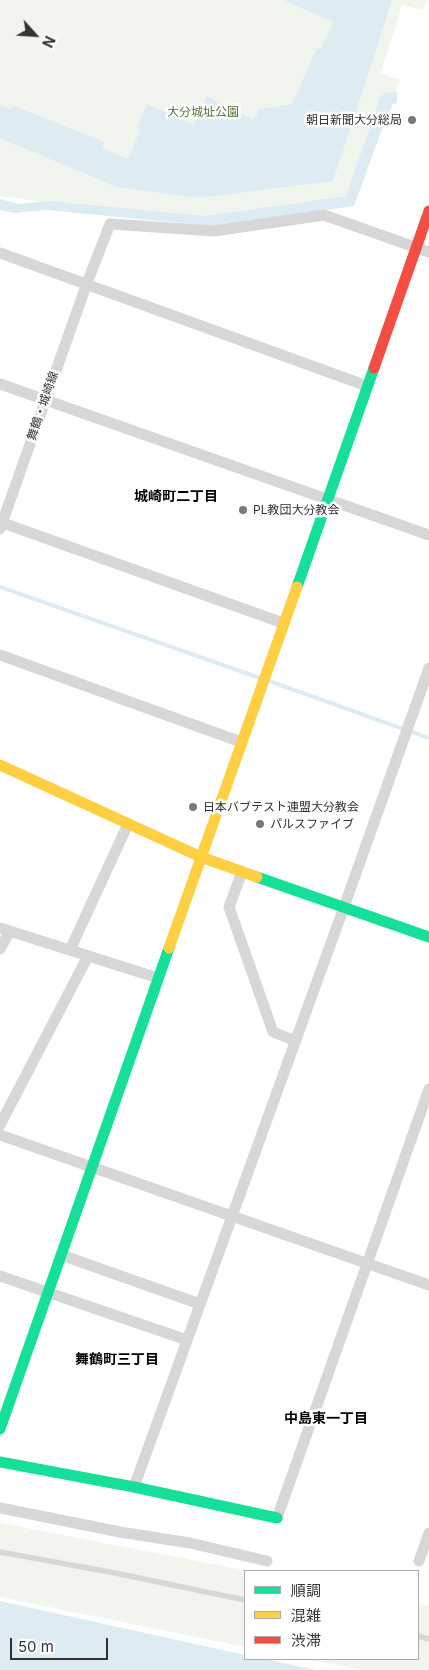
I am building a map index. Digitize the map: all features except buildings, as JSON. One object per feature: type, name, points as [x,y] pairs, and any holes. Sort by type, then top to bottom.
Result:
[{"type":"street","points":[[0,1429],[429,212]]},
{"type":"street","name":"舞鶴・城崎線","points":[[1,524],[110,224],[214,231],[324,215],[416,248]]},
{"type":"street","points":[[416,248],[429,252]]},
{"type":"street","points":[[0,253],[367,386]]},
{"type":"street","points":[[0,384],[429,535]]},
{"type":"street","points":[[1,524],[283,623]]},
{"type":"street","points":[[0,655],[241,742]]},
{"type":"street","points":[[134,1487],[429,668]]},
{"type":"street","points":[[0,765],[201,857],[429,937]]},
{"type":"street","points":[[70,950],[128,824]]},
{"type":"street","points":[[242,872],[229,907],[273,1032],[296,1041]]},
{"type":"street","points":[[0,949],[5,929],[158,978]]},
{"type":"street","points":[[0,1125],[88,956]]},
{"type":"street","points":[[0,1462],[134,1487],[278,1518],[429,1089]]},
{"type":"street","points":[[0,1135],[429,1285]]},
{"type":"street","points":[[61,1255],[200,1304]]},
{"type":"street","points":[[0,1276],[187,1340]]},
{"type":"street","points":[[0,1508],[120,1532],[190,1543],[268,1561]]},
{"type":"street","points":[[419,1561],[429,1533]]},
{"type":"lane","points":[[0,1552],[244,1600]]},
{"type":"green space","name":"大分城址公園","points":[[0,0],[427,0],[423,10],[402,5],[381,73],[400,80],[351,203],[207,225],[0,196]]},
{"type":"green space","points":[[0,1523],[244,1570],[244,1647],[0,1597]]},
{"type":"green space","points":[[419,1604],[429,1606],[429,1670],[362,1670],[311,1660],[419,1660]]},
{"type":"shaded area","points":[[284,0],[392,0],[333,181],[199,198],[117,187],[0,138],[0,105],[12,109],[14,106],[104,142],[102,148],[128,159],[140,130],[137,128],[147,104],[194,125],[207,96],[254,120],[259,109],[292,104],[317,48],[321,49],[333,22]]},
{"type":"shaded area","points":[[397,92],[397,103],[393,104],[386,118],[354,206],[211,226],[47,210],[14,213],[0,210],[0,199],[18,204],[49,201],[205,216],[346,196],[381,96],[385,93]]},
{"type":"shaded area","points":[[0,1601],[244,1655],[244,1660],[270,1660],[316,1670],[0,1670]]},
{"type":"waterway","points":[[0,587],[260,678]]},
{"type":"waterway","points":[[269,681],[429,738]]},
{"type":"traffic: fast","points":[[297,587],[374,368]]},
{"type":"traffic: fast","points":[[257,877],[429,937]]},
{"type":"traffic: fast","points":[[0,1429],[169,948]]},
{"type":"traffic: fast","points":[[0,1462],[134,1487],[277,1518]]},
{"type":"traffic: slow","points":[[169,948],[297,587]]},
{"type":"traffic: slow","points":[[0,765],[201,857],[257,877]]},
{"type":"traffic: jam","points":[[374,368],[429,211]]},
{"type":"place","name":"朝日新聞大分総局","points":[[412,120]]},
{"type":"place","name":"PL教団大分教会","points":[[243,510]]},
{"type":"place","name":"日本バブテスト連盟大分教会","points":[[193,807]]},
{"type":"place","name":"パルスファイブ","points":[[260,824]]},
{"type":"district","name":"城崎町二丁目","points":[[176,497]]},
{"type":"district","name":"舞鶴町三丁目","points":[[117,1360]]},
{"type":"district","name":"中島東一丁目","points":[[326,1419]]}]
